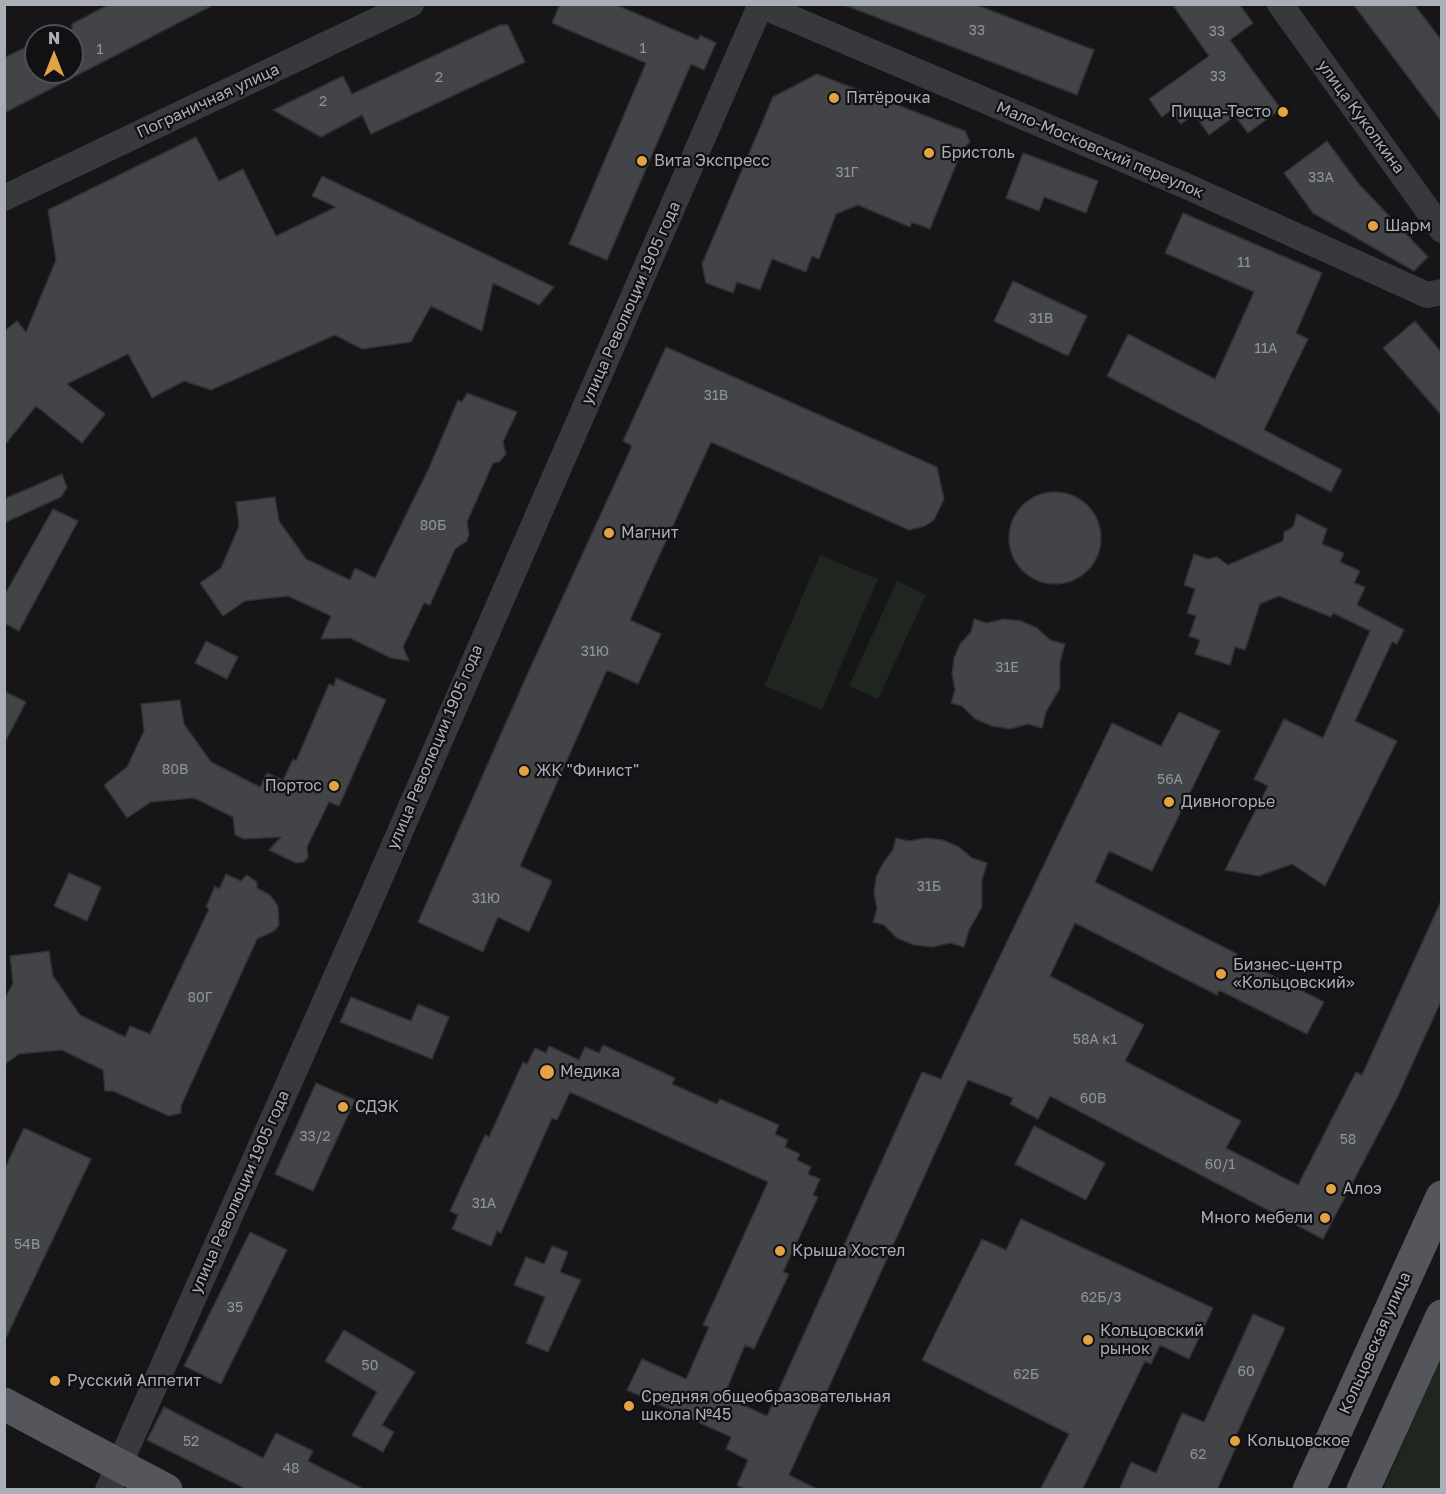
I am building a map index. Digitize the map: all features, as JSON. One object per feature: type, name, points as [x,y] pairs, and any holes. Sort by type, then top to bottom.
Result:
[{"type":"main road","name":"Кольцовская улица","points":[[1309,1490],[1442,1197]]},
{"type":"main road","points":[[1363,1490],[1442,1316]]},
{"type":"main road","points":[[4,1404],[113,1477],[166,1490]]},
{"type":"street","name":"Пограничная улица","points":[[4,198],[411,4]]},
{"type":"street","name":"улица Куколкина","points":[[1280,4],[1442,230]]},
{"type":"street","name":"Мало-Московский переулок","points":[[760,5],[1184,185],[1426,295],[1442,292]]},
{"type":"street","name":"улица Революции 1905 года","points":[[113,1477],[364,913],[760,5]]},
{"type":"shaded area","points":[[820,555],[878,579],[822,710],[764,686]]},
{"type":"shaded area","points":[[897,581],[926,595],[878,699],[849,686]]},
{"type":"shaded area","points":[[1441,1358],[1441,1489],[1383,1489]]},
{"type":"building","points":[[110,4],[215,4],[84,72],[84,24],[72,24]]},
{"type":"building","points":[[560,4],[614,4],[698,40],[700,35],[716,43],[704,70],[691,64],[607,260],[569,244],[646,63],[552,23]]},
{"type":"building","points":[[842,4],[974,4],[1094,50],[1077,95]]},
{"type":"building","points":[[1172,4],[1239,4],[1253,23],[1230,40],[1281,109],[1248,133],[1235,116],[1209,135],[1194,114],[1181,124],[1171,110],[1162,117],[1149,99],[1209,56]]},
{"type":"building","points":[[1353,4],[1414,4],[1442,41],[1442,122]]},
{"type":"building","points":[[500,25],[508,25],[525,62],[371,134],[362,115],[321,137],[273,110],[343,76],[352,94]]},
{"type":"building","points":[[24,48],[24,84],[60,84],[4,113],[4,58]]},
{"type":"building","points":[[817,74],[965,131],[970,142],[962,150],[930,229],[912,222],[910,227],[858,205],[836,214],[819,259],[812,256],[806,272],[772,259],[760,290],[737,282],[733,293],[706,283],[702,264],[773,97]]},
{"type":"building","points":[[196,137],[219,181],[243,169],[276,236],[336,207],[312,196],[322,176],[554,287],[539,305],[493,283],[482,331],[431,306],[411,342],[362,349],[335,335],[211,390],[184,381],[152,398],[128,354],[67,384],[105,414],[82,443],[36,406],[4,446],[4,331],[17,321],[26,332],[56,260],[48,210]]},
{"type":"building","points":[[1327,141],[1358,183],[1428,257],[1414,271],[1313,213],[1284,173]]},
{"type":"building","points":[[1023,153],[1098,181],[1086,213],[1044,197],[1039,211],[1006,198]]},
{"type":"building","points":[[1183,213],[1322,273],[1296,333],[1308,339],[1264,430],[1342,470],[1331,492],[1107,376],[1128,334],[1215,379],[1254,292],[1165,253]]},
{"type":"building","points":[[1013,281],[1087,316],[1068,356],[994,321]]},
{"type":"building","points":[[1415,321],[1442,353],[1442,416],[1383,348]]},
{"type":"building","points":[[666,347],[937,467],[944,499],[934,520],[925,526],[909,530],[711,442],[630,620],[661,634],[638,684],[607,670],[520,866],[552,881],[529,932],[498,917],[483,952],[418,922],[527,675],[632,446],[623,441]]},
{"type":"building","points":[[467,393],[517,412],[503,442],[506,454],[499,462],[493,463],[467,522],[469,534],[467,541],[455,549],[430,605],[424,603],[403,647],[409,661],[391,658],[350,638],[321,639],[331,616],[288,596],[245,601],[223,616],[200,583],[221,568],[239,526],[236,502],[275,497],[279,521],[306,559],[350,580],[355,568],[375,578],[429,468],[458,400],[462,402]]},
{"type":"building","points":[[62,474],[67,488],[61,497],[4,523],[4,499]]},
{"type":"building","points":[[1055,492],[1073,495],[1088,505],[1098,520],[1101,538],[1098,556],[1088,571],[1073,581],[1055,584],[1037,581],[1022,571],[1012,556],[1009,538],[1012,520],[1022,505],[1037,495]]},
{"type":"building","points":[[53,509],[78,521],[19,631],[4,623],[4,596]]},
{"type":"building","points":[[1297,514],[1327,529],[1322,544],[1344,553],[1340,562],[1360,571],[1354,583],[1365,587],[1357,605],[1404,630],[1397,644],[1392,642],[1355,721],[1397,741],[1325,886],[1292,864],[1259,876],[1225,870],[1268,786],[1254,779],[1284,719],[1323,738],[1370,631],[1333,613],[1331,617],[1279,596],[1260,604],[1245,650],[1235,647],[1230,665],[1195,654],[1200,640],[1189,636],[1196,616],[1187,613],[1195,589],[1184,585],[1194,554],[1208,559],[1217,557],[1228,565],[1283,541],[1284,532],[1293,527]]},
{"type":"building","points":[[974,619],[987,623],[1004,619],[1021,621],[1037,628],[1050,640],[1065,644],[1060,662],[1060,688],[1046,712],[1042,728],[1028,724],[1010,729],[992,726],[975,719],[962,706],[951,703],[955,690],[952,674],[954,658],[960,644],[971,632]]},
{"type":"building","points":[[206,641],[238,657],[227,679],[195,663]]},
{"type":"building","points":[[336,678],[386,700],[339,806],[329,802],[307,847],[308,857],[304,862],[296,863],[269,850],[281,837],[244,839],[235,835],[233,817],[194,798],[151,802],[127,818],[104,785],[127,767],[144,731],[141,704],[180,700],[184,724],[211,762],[260,787],[267,773],[283,780],[293,759],[296,761],[329,684],[334,686]]},
{"type":"building","points":[[4,691],[26,702],[4,744]]},
{"type":"building","points":[[1179,712],[1220,731],[1152,871],[1109,851],[1095,882],[1237,954],[1236,957],[1324,1002],[1307,1034],[1219,990],[1217,995],[1075,923],[1050,976],[1144,1025],[1125,1061],[1241,1121],[1226,1148],[1298,1185],[1356,1072],[1362,1075],[1442,899],[1442,999],[1397,1098],[1323,1239],[1050,1096],[1038,1119],[1010,1104],[1013,1098],[968,1080],[789,1475],[819,1490],[746,1490],[737,1485],[748,1460],[726,1449],[731,1437],[627,1390],[642,1359],[686,1379],[709,1327],[703,1325],[768,1182],[570,1092],[557,1120],[552,1118],[501,1233],[497,1231],[491,1246],[452,1229],[458,1215],[450,1211],[485,1135],[489,1137],[523,1062],[527,1064],[535,1048],[546,1053],[549,1046],[579,1060],[585,1047],[599,1053],[603,1045],[675,1078],[672,1084],[717,1104],[720,1099],[779,1125],[775,1134],[788,1140],[785,1147],[800,1154],[797,1160],[811,1167],[808,1174],[820,1179],[813,1195],[818,1197],[783,1272],[789,1274],[754,1349],[745,1345],[724,1396],[767,1416],[922,1072],[941,1079],[1112,723],[1161,746]]},
{"type":"building","points":[[896,838],[909,841],[926,838],[943,840],[959,847],[972,858],[987,863],[982,880],[982,907],[969,930],[964,947],[950,943],[932,947],[914,945],[897,938],[884,925],[873,922],[877,909],[874,893],[876,877],[893,850]]},
{"type":"building","points":[[69,873],[101,887],[87,921],[54,906]]},
{"type":"building","points":[[226,874],[241,881],[247,875],[257,882],[257,888],[270,895],[278,906],[279,925],[274,931],[257,939],[181,1106],[181,1113],[169,1116],[113,1091],[105,1091],[103,1070],[62,1050],[19,1054],[4,1065],[4,1000],[13,983],[10,956],[49,951],[53,976],[80,1015],[125,1037],[130,1026],[150,1034],[209,909],[206,907],[215,886],[219,889]]},
{"type":"building","points":[[351,997],[411,1021],[418,1004],[449,1017],[432,1059],[340,1022]]},
{"type":"building","points":[[316,1083],[355,1100],[313,1191],[275,1174]]},
{"type":"building","points":[[1034,1126],[1105,1163],[1086,1200],[1015,1164]]},
{"type":"building","points":[[24,1128],[91,1159],[4,1342],[4,1170]]},
{"type":"building","points":[[1021,1219],[1213,1308],[1189,1359],[1160,1345],[1151,1364],[1145,1361],[1082,1490],[1040,1490],[1069,1434],[922,1360],[982,1239],[1006,1250]]},
{"type":"building","points":[[250,1232],[287,1250],[221,1384],[184,1366]]},
{"type":"building","points":[[552,1246],[568,1252],[560,1272],[581,1280],[548,1352],[526,1343],[545,1297],[514,1285],[526,1257],[544,1264]]},
{"type":"building","points":[[1253,1314],[1285,1328],[1236,1436],[1240,1438],[1217,1490],[1119,1490],[1131,1462],[1156,1473],[1182,1413],[1204,1422]]},
{"type":"building","points":[[344,1330],[415,1372],[382,1425],[394,1432],[383,1452],[352,1435],[377,1392],[325,1361]]},
{"type":"building","points":[[164,1407],[263,1458],[276,1433],[313,1451],[308,1461],[365,1490],[248,1490],[147,1440]]},
{"type":"place","name":"Пятёрочка","points":[[834,98]]},
{"type":"place","name":"Пицца-Тесто","points":[[1283,112]]},
{"type":"place","name":"Бристоль","points":[[929,153]]},
{"type":"place","name":"Вита Экспресс","points":[[642,161]]},
{"type":"place","name":"Шарм","points":[[1373,226]]},
{"type":"place","name":"Магнит","points":[[609,533]]},
{"type":"place","name":"ЖК \"Финист\"","points":[[524,771]]},
{"type":"place","name":"Портос","points":[[334,786]]},
{"type":"place","name":"Дивногорье","points":[[1169,802]]},
{"type":"place","name":"Бизнес-центр «Кольцовский»","points":[[1221,974]]},
{"type":"place","name":"Медика","points":[[547,1072]]},
{"type":"place","name":"СДЭК","points":[[343,1107]]},
{"type":"place","name":"Алоэ","points":[[1331,1189]]},
{"type":"place","name":"Много мебели","points":[[1325,1218]]},
{"type":"place","name":"Крыша Хостел","points":[[780,1251]]},
{"type":"place","name":"Кольцовский рынок","points":[[1088,1340]]},
{"type":"place","name":"Русский Аппетит","points":[[55,1381]]},
{"type":"place","name":"Средняя общеобразовательная школа №45","points":[[629,1406]]},
{"type":"place","name":"Кольцовское","points":[[1235,1441]]}]
